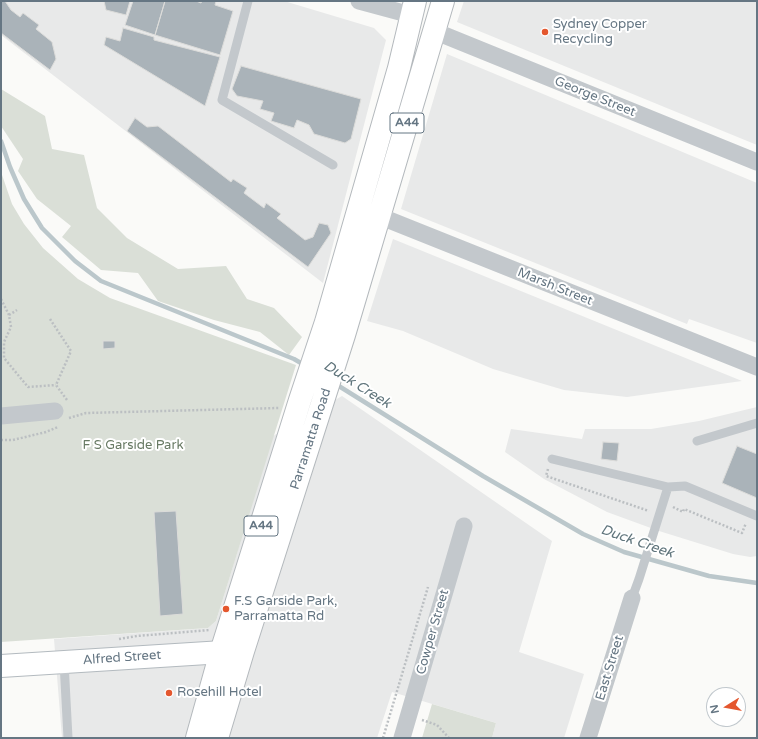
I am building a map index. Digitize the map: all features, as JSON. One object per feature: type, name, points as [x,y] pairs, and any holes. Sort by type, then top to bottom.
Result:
[{"type":"main road","name":"Parramatta Road","points":[[197,738],[291,404],[326,322],[369,212],[434,31],[443,1]]},
{"type":"main road","name":"Parramatta Road","points":[[217,738],[243,650],[344,335],[399,68],[413,8]]},
{"type":"main road","name":"Alfred Street","points":[[1,666],[243,650]]},
{"type":"street","points":[[359,1],[413,8]]},
{"type":"street","name":"George Street","points":[[434,31],[549,79],[757,162]]},
{"type":"street","name":"Marsh Street","points":[[369,212],[754,367]]},
{"type":"street","points":[[1,416],[63,414]]},
{"type":"street","name":"Cowper Street","points":[[402,738],[464,526]]},
{"type":"street","name":"East Street","points":[[588,738],[632,598]]},
{"type":"lane","points":[[248,1],[222,100],[333,165]]},
{"type":"lane","points":[[697,441],[757,423]]},
{"type":"lane","points":[[552,459],[668,487],[685,486],[757,516]]},
{"type":"lane","points":[[632,598],[668,487]]},
{"type":"lane","points":[[64,662],[68,738]]},
{"type":"path","points":[[1,299],[9,315],[11,327],[4,342],[4,358],[28,387],[56,385]]},
{"type":"path","points":[[9,315],[17,310]]},
{"type":"path","points":[[1,440],[13,440],[46,432],[59,427],[63,414],[56,385],[71,351],[50,318]]},
{"type":"path","points":[[63,414],[291,404]]},
{"type":"path","points":[[552,459],[546,476],[652,512],[656,500],[683,512],[684,509],[742,533],[747,520]]},
{"type":"path","points":[[383,738],[430,582]]},
{"type":"path","points":[[137,636],[210,630]]},
{"type":"path","points":[[408,716],[437,725],[449,738]]},
{"type":"shaded area","points":[[1,1],[284,1],[374,28],[386,40],[323,283],[1,35]]},
{"type":"shaded area","points":[[464,1],[757,1],[757,145],[457,22]]},
{"type":"shaded area","points":[[447,54],[757,183],[757,343],[689,319],[687,324],[401,209]]},
{"type":"shaded area","points":[[393,239],[742,381],[627,397],[564,390],[493,369],[403,331],[367,321]]},
{"type":"shaded area","points":[[342,396],[552,541],[519,652],[584,674],[564,738],[492,738],[496,723],[392,692],[377,738],[62,738],[54,639],[208,628],[216,621],[273,436]]},
{"type":"shaded area","points":[[757,407],[757,556],[750,557],[733,554],[659,531],[607,512],[544,479],[505,452],[511,429],[582,439],[585,429],[651,429],[699,421]]},
{"type":"green space","points":[[1,89],[45,116],[52,149],[84,155],[97,208],[127,238],[178,269],[226,266],[247,299],[274,308],[302,337],[289,355],[260,332],[214,320],[158,301],[138,273],[101,270],[62,237],[71,226],[37,199],[18,171],[23,159],[1,126]]},
{"type":"green space","name":"F S Garside Park","points":[[1,172],[12,204],[24,224],[43,248],[78,279],[110,298],[296,365],[216,621],[208,628],[1,642]]},
{"type":"green space","points":[[432,704],[496,723],[492,738],[422,738]]},
{"type":"building","points":[[1,1],[5,1],[11,10],[20,17],[23,13],[39,25],[36,29],[52,42],[56,59],[50,70],[1,33]]},
{"type":"building","points":[[104,1],[130,1],[126,15],[106,10]]},
{"type":"building","points":[[133,1],[165,1],[155,35],[125,25]]},
{"type":"building","points":[[165,1],[196,1],[201,3],[202,1],[216,1],[215,5],[233,11],[220,55],[155,35]]},
{"type":"building","points":[[123,28],[154,37],[154,40],[220,57],[205,106],[104,45],[106,37],[120,41]]},
{"type":"building","points":[[241,66],[361,99],[351,139],[345,143],[314,134],[309,125],[297,120],[294,128],[271,121],[274,113],[260,109],[263,101],[237,96],[232,89]]},
{"type":"building","points":[[135,118],[147,127],[158,126],[231,182],[233,179],[247,188],[244,193],[264,208],[266,203],[281,214],[277,218],[305,240],[313,237],[319,223],[328,225],[331,233],[308,267],[127,131]]},
{"type":"building","points":[[103,341],[115,341],[115,348],[103,349]]},
{"type":"building","points":[[603,442],[619,443],[617,461],[601,459]]},
{"type":"building","points":[[737,446],[757,454],[757,498],[722,483]]},
{"type":"building","points":[[176,511],[183,614],[160,616],[154,512]]},
{"type":"waterway","name":"Duck Creek","points":[[1,141],[10,167],[24,199],[42,228],[75,261],[101,281],[294,359],[306,366]]},
{"type":"waterway","name":"Duck Creek","points":[[334,383],[483,476],[583,534],[624,552],[709,576],[757,583]]},
{"type":"place","name":"Sydney Copper Recycling","points":[[545,32]]},
{"type":"place","name":"F.S Garside Park, Parramatta Rd","points":[[226,609]]},
{"type":"place","name":"Rosehill Hotel","points":[[169,693]]}]
